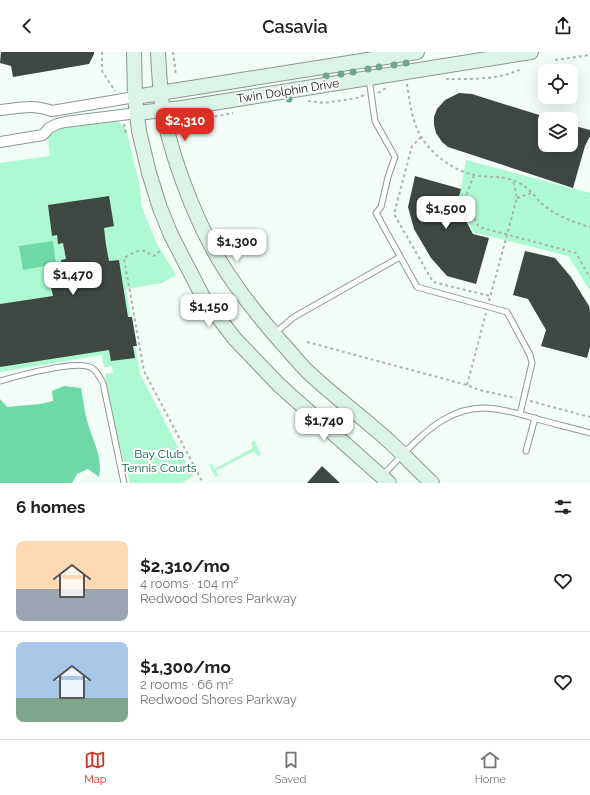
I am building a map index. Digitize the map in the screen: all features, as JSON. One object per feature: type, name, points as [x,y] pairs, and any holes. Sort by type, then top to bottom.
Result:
[{"type":"main road","points":[[134,52],[135,97],[139,132],[144,152],[160,208],[176,246],[204,299],[235,340],[280,386],[385,480]]},
{"type":"main road","points":[[158,52],[163,110],[177,161],[190,198],[204,230],[234,284],[274,334],[306,370],[404,455],[432,483]]},
{"type":"main road","name":"Twin Dolphin Drive","points":[[135,97],[417,52]]},
{"type":"main road","name":"Twin Dolphin Drive","points":[[137,113],[532,52]]},
{"type":"street","name":"Twin Dolphin Drive","points":[[0,110],[33,106],[52,111],[135,97]]},
{"type":"street","name":"Twin Dolphin Drive","points":[[0,142],[43,135],[49,128],[56,124],[65,122],[137,113]]},
{"type":"lane","points":[[369,78],[375,121],[395,157],[388,177],[381,207],[376,213],[417,287],[507,312],[530,355],[532,363],[520,414]]},
{"type":"lane","points":[[274,334],[294,317],[400,257]]},
{"type":"lane","points":[[0,381],[31,372],[78,365],[92,368],[103,383],[124,483]]},
{"type":"lane","points":[[385,480],[404,455],[430,429],[443,420],[458,413],[474,409],[502,409],[590,433]]},
{"type":"lane","points":[[526,450],[535,418]]},
{"type":"path","points":[[102,52],[102,71],[116,92]]},
{"type":"path","points":[[173,52],[176,75]]},
{"type":"path","points":[[555,60],[590,55]]},
{"type":"path","points":[[441,79],[473,79],[513,73],[521,68]]},
{"type":"path","points":[[414,83],[406,84],[416,127],[421,136],[444,162],[459,170],[474,175],[507,178],[513,180],[523,185],[553,212],[567,219],[590,226]]},
{"type":"path","points":[[377,93],[392,87]]},
{"type":"path","points":[[304,101],[324,103],[357,98],[362,95]]},
{"type":"path","points":[[185,122],[237,112]]},
{"type":"path","points":[[124,124],[126,134]]},
{"type":"path","points":[[421,136],[412,146],[394,214],[433,282],[490,296]]},
{"type":"path","points":[[474,175],[464,201],[480,227],[576,252],[590,278]]},
{"type":"path","points":[[467,385],[517,198],[513,180]]},
{"type":"path","points":[[517,198],[531,193]]},
{"type":"path","points":[[160,250],[154,256],[144,251],[137,252],[124,258],[144,371],[203,483]]},
{"type":"path","points":[[307,342],[467,385],[479,390],[523,399],[590,417]]},
{"type":"green space","name":"Bay Club Tennis Courts","points":[[115,119],[126,129],[139,183],[142,208],[157,244],[176,275],[162,283],[126,289],[140,374],[193,476],[182,483],[130,483],[112,417],[105,374],[113,373],[112,366],[104,367],[102,355],[0,372],[0,163],[50,156],[48,139],[56,129]]},
{"type":"green space","points":[[466,160],[590,193],[590,290],[568,256],[473,232],[459,198]]},
{"type":"green space","points":[[255,441],[261,455],[258,456],[254,451],[216,471],[218,476],[215,477],[209,464],[212,464],[214,469],[253,448],[251,443]]},
{"type":"shaded area","points":[[53,241],[56,264],[23,270],[19,246]]},
{"type":"shaded area","points":[[64,386],[81,388],[85,413],[100,462],[99,477],[88,469],[77,474],[72,483],[0,483],[0,399],[7,407],[40,404],[53,401],[52,391]]},
{"type":"building","points":[[1,52],[94,52],[94,54],[89,64],[13,77],[11,66],[0,63]]},
{"type":"building","points":[[459,93],[472,94],[538,115],[538,152],[578,152],[578,127],[590,130],[590,136],[585,146],[573,188],[448,147],[442,142],[436,133],[434,125],[434,117],[437,109],[445,100]]},
{"type":"building","points":[[415,176],[461,189],[457,204],[473,234],[489,238],[476,284],[447,276],[431,258],[414,229],[408,207]]},
{"type":"building","points":[[109,196],[114,226],[104,228],[106,245],[109,261],[119,260],[128,317],[132,317],[137,346],[133,346],[135,358],[111,361],[109,350],[0,367],[0,304],[53,296],[50,282],[55,281],[53,271],[62,269],[61,260],[66,259],[63,243],[58,244],[57,235],[52,236],[48,205]]},
{"type":"building","points":[[525,251],[555,258],[571,277],[589,306],[590,347],[587,358],[541,346],[546,330],[528,299],[513,295]]},
{"type":"building","points":[[322,466],[340,483],[307,483]]}]
